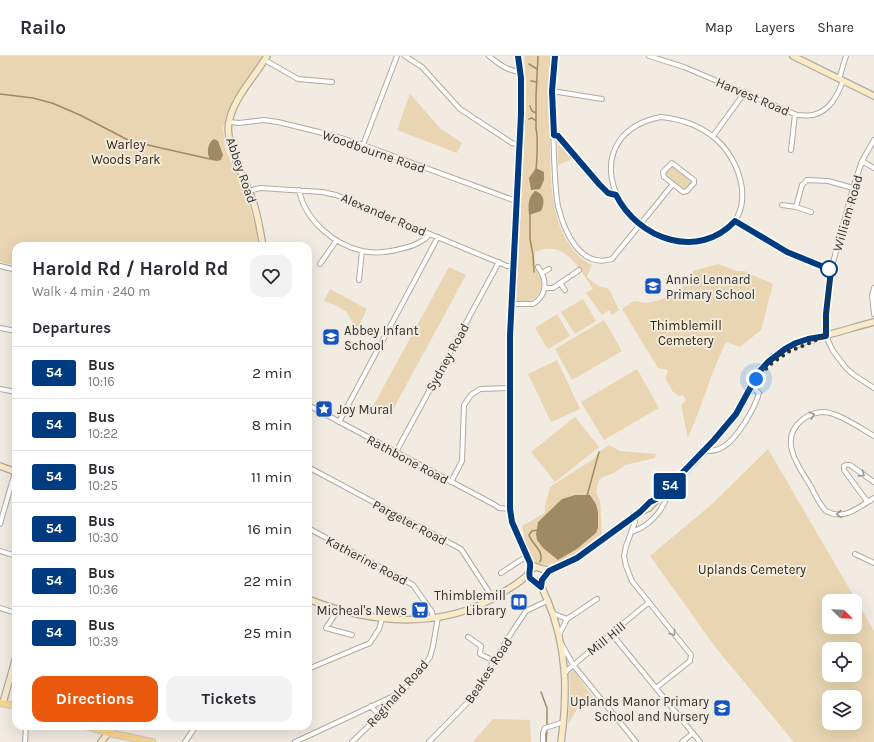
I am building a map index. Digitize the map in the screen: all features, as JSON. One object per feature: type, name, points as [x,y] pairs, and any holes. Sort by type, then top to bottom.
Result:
[{"type":"main road","points":[[2,703],[12,705]]},
{"type":"main road","points":[[101,730],[152,742]]},
{"type":"street","points":[[363,145],[397,56]]},
{"type":"street","points":[[405,56],[422,68],[460,109],[512,143],[520,145]]},
{"type":"street","points":[[489,56],[507,70],[521,72]]},
{"type":"street","points":[[518,56],[521,72],[520,145],[511,304],[510,509],[512,522],[530,563],[529,572],[533,581],[541,587],[552,613],[559,637],[566,686],[564,722],[561,742]]},
{"type":"street","points":[[555,56],[552,91],[558,206],[565,228],[576,248],[586,257],[593,260],[602,261],[612,259],[673,184]]},
{"type":"street","name":"Harvest Road","points":[[649,56],[684,67],[745,92],[773,106],[795,114],[812,116],[823,111],[834,100],[841,80],[846,56]]},
{"type":"street","points":[[793,56],[874,96]]},
{"type":"street","points":[[266,58],[298,79],[332,82]]},
{"type":"street","name":"Abbey Road","points":[[262,242],[259,224],[249,191],[230,143],[228,133],[229,122],[236,103],[266,58]]},
{"type":"street","points":[[552,91],[602,99]]},
{"type":"street","points":[[713,136],[745,92]]},
{"type":"street","points":[[791,150],[795,114]]},
{"type":"street","points":[[662,117],[681,120],[694,125],[713,136],[734,162],[741,181],[743,193],[741,209],[735,221],[719,235],[708,240],[696,242],[679,241],[662,237],[650,232],[627,212],[616,195],[611,178],[612,155],[618,144],[632,127],[639,123],[662,117]]},
{"type":"street","name":"Woodbourne Road","points":[[229,122],[239,123],[264,120],[335,136],[516,201]]},
{"type":"street","points":[[554,135],[558,136],[608,193],[616,195]]},
{"type":"street","name":"William Road","points":[[826,336],[826,314],[831,270],[862,161],[874,140]]},
{"type":"street","points":[[862,161],[874,168]]},
{"type":"street","points":[[672,163],[694,180],[694,183],[685,192],[673,184],[663,175],[663,172],[672,163]]},
{"type":"street","points":[[796,207],[802,185],[807,180],[828,181],[854,188]]},
{"type":"street","name":"Alexander Road","points":[[249,191],[260,188],[299,190],[322,192],[343,197],[508,266],[513,266]]},
{"type":"street","points":[[299,190],[300,199],[306,209],[313,220],[326,233],[336,241],[362,251],[380,253],[394,251],[410,247],[427,238],[430,234]]},
{"type":"street","points":[[782,205],[796,207],[811,212]]},
{"type":"street","points":[[735,221],[787,252],[831,270]]},
{"type":"street","points":[[339,422],[438,237]]},
{"type":"street","points":[[320,264],[336,241]]},
{"type":"street","points":[[359,280],[362,251]]},
{"type":"street","name":"Sydney Road","points":[[396,452],[499,262]]},
{"type":"street","points":[[0,266],[12,269]]},
{"type":"street","points":[[511,304],[533,304],[542,295],[545,288],[544,278],[538,267]]},
{"type":"street","points":[[542,273],[549,269]]},
{"type":"street","points":[[545,288],[553,288],[579,270]]},
{"type":"street","points":[[560,284],[565,290]]},
{"type":"street","points":[[874,288],[872,295],[874,314]]},
{"type":"street","points":[[523,579],[539,582],[551,570],[577,558],[640,512],[649,508],[704,451],[736,414],[751,386],[771,364],[788,352],[826,336],[874,322]]},
{"type":"street","points":[[0,328],[12,330]]},
{"type":"street","points":[[826,336],[833,351],[846,368],[874,388]]},
{"type":"street","points":[[704,451],[722,448],[730,442],[736,434],[750,414],[758,397],[759,393],[751,386]]},
{"type":"street","points":[[451,482],[462,462],[464,405],[471,395],[480,389],[510,388]]},
{"type":"street","points":[[0,389],[12,391]]},
{"type":"street","name":"Rathbone Road","points":[[312,407],[494,505],[510,509]]},
{"type":"street","points":[[873,499],[857,510],[842,515],[832,514],[826,511],[795,460],[792,453],[791,440],[794,429],[803,419],[813,413],[822,412],[836,415],[874,436]]},
{"type":"street","points":[[873,499],[866,500],[844,470],[844,466],[848,464],[850,465],[874,482]]},
{"type":"street","points":[[0,466],[12,470]]},
{"type":"street","name":"Pargeter Road","points":[[312,469],[461,549],[493,598]]},
{"type":"street","points":[[0,524],[12,485]]},
{"type":"street","points":[[631,532],[638,530],[656,516],[664,505],[667,497],[665,491]]},
{"type":"street","points":[[632,518],[635,522],[624,556],[632,581],[692,658],[656,688]]},
{"type":"street","name":"Katherine Road","points":[[312,530],[413,585],[435,617]]},
{"type":"street","points":[[0,551],[12,555]]},
{"type":"street","points":[[855,554],[874,563]]},
{"type":"street","points":[[501,573],[527,556]]},
{"type":"street","points":[[530,563],[544,573],[541,587]]},
{"type":"street","points":[[312,600],[338,610],[366,617],[382,619],[435,617],[459,613],[475,608],[523,579],[529,572],[539,568],[551,570]]},
{"type":"street","points":[[559,637],[567,619],[597,599]]},
{"type":"street","name":"Beakes Road","points":[[429,742],[468,702],[526,611],[547,601]]},
{"type":"street","name":"Mill Hill","points":[[565,674],[567,670],[574,666],[648,603]]},
{"type":"street","points":[[0,608],[12,612]]},
{"type":"street","points":[[338,610],[326,628],[352,635]]},
{"type":"street","points":[[552,613],[567,619]]},
{"type":"street","name":"Reginald Road","points":[[352,742],[379,716],[417,675],[430,657],[433,646],[435,617]]},
{"type":"street","points":[[312,667],[370,644],[374,639],[382,619]]},
{"type":"street","points":[[612,633],[700,742]]},
{"type":"street","points":[[468,637],[481,646],[480,654],[494,661]]},
{"type":"street","points":[[559,637],[574,666],[636,742]]},
{"type":"street","points":[[2,703],[12,670]]},
{"type":"street","points":[[295,742],[400,693]]},
{"type":"street","points":[[371,706],[379,716]]},
{"type":"street","points":[[543,742],[543,733],[545,728],[564,722]]},
{"type":"street","points":[[25,741],[26,730]]},
{"type":"street","points":[[185,742],[193,730]]},
{"type":"street","points":[[101,742],[109,732]]},
{"type":"street","points":[[682,742],[693,733]]},
{"type":"green space","name":"Warley Woods Park","points":[[0,56],[263,56],[233,99],[223,128],[225,148],[243,184],[256,228],[258,242],[12,242],[12,265],[0,262]]},
{"type":"green space","points":[[524,56],[551,56],[549,96],[550,165],[551,185],[556,214],[561,229],[569,244],[579,256],[592,265],[587,277],[598,286],[607,288],[610,291],[619,310],[612,315],[609,310],[602,315],[586,293],[593,289],[583,273],[563,252],[554,249],[545,249],[535,252],[535,266],[542,283],[539,294],[533,300],[520,302],[516,300],[525,125],[526,81]]},
{"type":"green space","points":[[410,94],[440,128],[462,143],[457,153],[397,130]]},
{"type":"green space","points":[[561,145],[572,159],[558,165],[558,147]]},
{"type":"green space","points":[[672,165],[691,179],[691,185],[685,190],[666,176],[666,170]]},
{"type":"green space","name":"Thimblemill Cemetery","points":[[718,264],[737,271],[744,271],[773,284],[761,330],[740,347],[726,342],[688,438],[681,405],[686,400],[683,395],[678,396],[673,392],[665,378],[668,371],[666,369],[658,368],[622,309],[634,301],[645,303],[657,301],[669,296],[680,290],[693,271]]},
{"type":"green space","points":[[449,267],[466,275],[389,417],[372,408]]},
{"type":"green space","points":[[330,289],[367,309],[357,330],[347,312],[324,301]]},
{"type":"green space","points":[[583,299],[596,321],[575,334],[561,312]]},
{"type":"green space","points":[[557,314],[570,336],[548,349],[535,328]]},
{"type":"green space","points":[[604,320],[622,351],[572,380],[555,349]]},
{"type":"green space","points":[[557,360],[580,409],[551,422],[528,374]]},
{"type":"green space","points":[[637,369],[659,408],[604,440],[581,402]]},
{"type":"green space","points":[[575,417],[599,447],[555,482],[531,452]]},
{"type":"green space","points":[[609,445],[620,451],[656,454],[655,458],[625,465],[614,473],[603,477],[599,481],[596,492],[600,501],[602,534],[570,557],[550,564],[538,564],[532,559],[529,553],[522,536],[524,535],[522,526],[545,513],[545,506],[550,487],[592,460],[599,452]],"holes":[[[575,495],[590,495],[598,513],[596,533],[577,549],[558,560],[543,548],[537,540],[538,522],[562,499]]]},
{"type":"green space","name":"Uplands Cemetery","points":[[768,449],[852,594],[822,594],[822,634],[862,634],[862,610],[874,631],[874,742],[794,742],[716,648],[650,556],[712,504]]},
{"type":"green space","points":[[574,671],[592,696],[577,709],[568,725],[570,690],[569,674]]},
{"type":"green space","points":[[493,719],[530,720],[531,742],[473,742]]},
{"type":"shaded area","points":[[214,139],[218,141],[223,155],[221,160],[217,161],[211,160],[208,155],[210,143]]},
{"type":"shaded area","points":[[536,168],[544,172],[544,180],[540,189],[531,190],[529,178]]},
{"type":"shaded area","points":[[535,191],[541,194],[543,205],[541,211],[529,215],[529,202]]},
{"type":"shaded area","points":[[575,495],[590,495],[596,504],[598,512],[598,528],[596,533],[577,549],[558,560],[543,548],[537,540],[536,534],[538,522],[562,499]]},
{"type":"waterway","points":[[536,169],[536,96],[538,56]]},
{"type":"waterway","points":[[529,64],[537,69]]},
{"type":"waterway","points":[[531,81],[537,82]]},
{"type":"waterway","points":[[0,94],[33,98],[52,103],[80,115],[130,141],[210,159]]},
{"type":"waterway","points":[[530,106],[532,111],[536,113]]},
{"type":"waterway","points":[[529,119],[532,118],[536,121]]},
{"type":"waterway","points":[[530,214],[530,239],[534,272]]},
{"type":"waterway","points":[[587,496],[599,452]]},
{"type":"waterway","points":[[538,530],[532,531],[529,535],[540,551],[540,562]]},
{"type":"waterway","points":[[541,692],[547,708],[547,725]]},
{"type":"waterway","points":[[546,742],[547,731]]},
{"type":"bus line","name":"54","points":[[518,56],[521,72],[521,114],[510,336],[510,509],[512,522],[530,563],[531,568],[529,576],[531,580],[541,587],[542,580],[549,571],[577,558],[640,512],[650,502],[658,498],[693,463],[736,414],[759,372],[768,362],[776,355],[796,343],[826,336],[826,314],[831,270],[813,264],[774,246],[735,221],[729,228],[719,235],[708,240],[696,242],[679,241],[662,237],[650,232],[627,212],[616,195],[608,193],[599,184],[558,136],[554,135],[552,91],[555,56]]},
{"type":"place","name":"Annie Lennard Primary School","points":[[653,286]]},
{"type":"place","name":"Abbey Infant School","points":[[331,337]]},
{"type":"place","name":"Joy Mural","points":[[324,409]]},
{"type":"place","name":"Thimblemill Library","points":[[519,602]]},
{"type":"place","name":"Micheal's News","points":[[420,610]]},
{"type":"place","name":"Uplands Manor Primary School and Nursery","points":[[722,708]]},
{"type":"route","points":[[756,379],[771,364],[788,352],[826,336],[826,314],[831,270],[829,269]]}]
